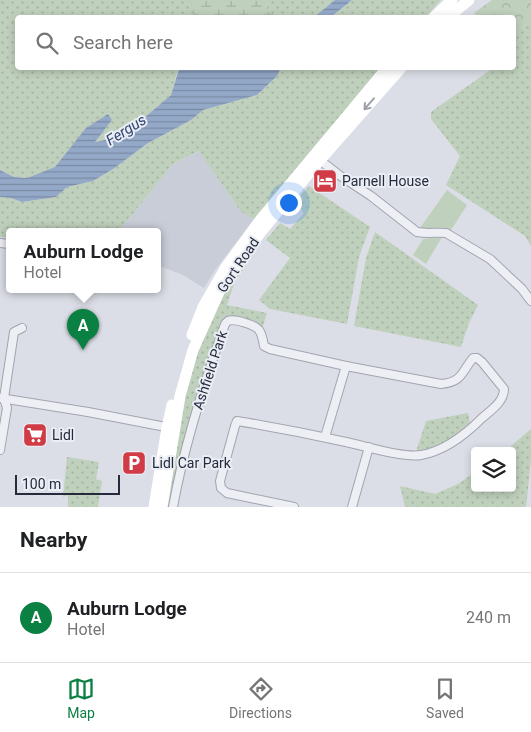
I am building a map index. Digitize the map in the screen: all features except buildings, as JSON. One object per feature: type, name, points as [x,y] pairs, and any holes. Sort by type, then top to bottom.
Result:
[{"type":"main road","points":[[436,15],[452,0]]},
{"type":"main road","points":[[451,15],[469,0]]},
{"type":"main road","points":[[317,158],[385,70]]},
{"type":"main road","name":"Gort Road","points":[[162,507],[174,395],[186,350],[203,307],[226,267],[261,219],[399,70]]},
{"type":"main road","name":"Gort Road","points":[[154,507],[171,428],[193,350],[220,290],[260,233],[317,158]]},
{"type":"street","points":[[317,158],[371,196],[417,232],[426,234],[446,233],[490,259],[522,289],[531,301]]},
{"type":"street","name":"Ashfield Park","points":[[173,507],[180,471],[203,388],[226,323],[232,320],[255,326],[262,335],[266,348],[346,366]]},
{"type":"street","points":[[0,450],[8,408],[2,398],[14,332],[22,328]]},
{"type":"street","points":[[294,507],[227,493],[220,488],[220,481],[234,426],[238,421],[325,437],[406,456],[421,455],[456,441],[500,401],[504,396],[504,389],[478,358],[473,358],[458,380],[452,383],[441,384],[346,366],[325,437]]},
{"type":"street","points":[[2,398],[171,428]]},
{"type":"street","points":[[352,507],[369,447]]},
{"type":"shaded area","points":[[200,151],[239,210],[254,219],[215,270],[204,288],[183,275],[161,267],[161,228],[121,228],[173,164]]},
{"type":"green space","points":[[0,0],[335,0],[316,15],[15,15],[15,70],[178,70],[171,95],[144,118],[126,127],[120,137],[95,142],[112,120],[108,114],[55,167],[27,178],[14,177],[0,170]]},
{"type":"green space","points":[[191,0],[273,0],[265,10],[274,15],[194,15]]},
{"type":"green space","points":[[352,0],[441,0],[428,15],[334,15]]},
{"type":"green space","points":[[492,0],[531,0],[531,22],[516,30],[516,15],[476,15],[474,13]]},
{"type":"green space","points":[[531,22],[531,246],[525,236],[446,185],[460,156],[431,119],[431,112],[490,70],[516,70],[516,30]]},
{"type":"green space","points":[[280,70],[380,70],[254,219],[240,211],[199,151],[173,164],[121,228],[6,228],[6,237],[0,237],[0,197],[22,202],[56,197],[67,187],[93,181],[148,143],[191,120],[203,110],[257,95],[277,76]]},
{"type":"green space","points":[[309,186],[370,227],[359,257],[347,324],[270,309],[259,300],[290,258],[266,240],[280,223],[290,229],[304,213],[299,207],[300,196]]},
{"type":"green space","points":[[447,190],[467,205],[451,230],[420,228]]},
{"type":"green space","points":[[375,232],[478,305],[469,323],[461,347],[354,326],[366,258]]},
{"type":"green space","points":[[442,237],[426,264],[413,255],[423,239]]},
{"type":"green space","points":[[243,264],[246,266],[235,281],[227,305],[267,313],[262,329],[255,323],[222,323],[200,382],[179,458],[170,507],[164,507],[179,424],[200,343],[210,317],[225,288]]},
{"type":"green space","points":[[468,413],[470,423],[451,438],[432,448],[416,452],[426,421]]},
{"type":"green space","points":[[531,429],[531,460],[526,507],[405,507],[400,486],[435,494],[458,484],[471,475],[471,492],[516,492],[516,447],[510,447]]},
{"type":"green space","points":[[67,457],[99,462],[96,479],[102,481],[98,507],[68,507],[68,495],[63,497]]},
{"type":"water","points":[[335,0],[352,0],[333,15],[316,15]]},
{"type":"water","name":"Fergus","points":[[179,70],[280,70],[277,76],[257,95],[203,110],[191,120],[148,143],[93,181],[67,187],[56,197],[22,202],[0,197],[0,170],[14,177],[27,178],[55,167],[86,128],[108,114],[112,120],[95,142],[120,137],[126,127],[144,118],[171,95]]},
{"type":"place","name":"Parnell House","points":[[325,181]]},
{"type":"place","name":"Auburn Lodge","points":[[83,350]]},
{"type":"place","name":"Lidl","points":[[35,435]]},
{"type":"place","name":"Lidl Car Park","points":[[134,463]]}]
